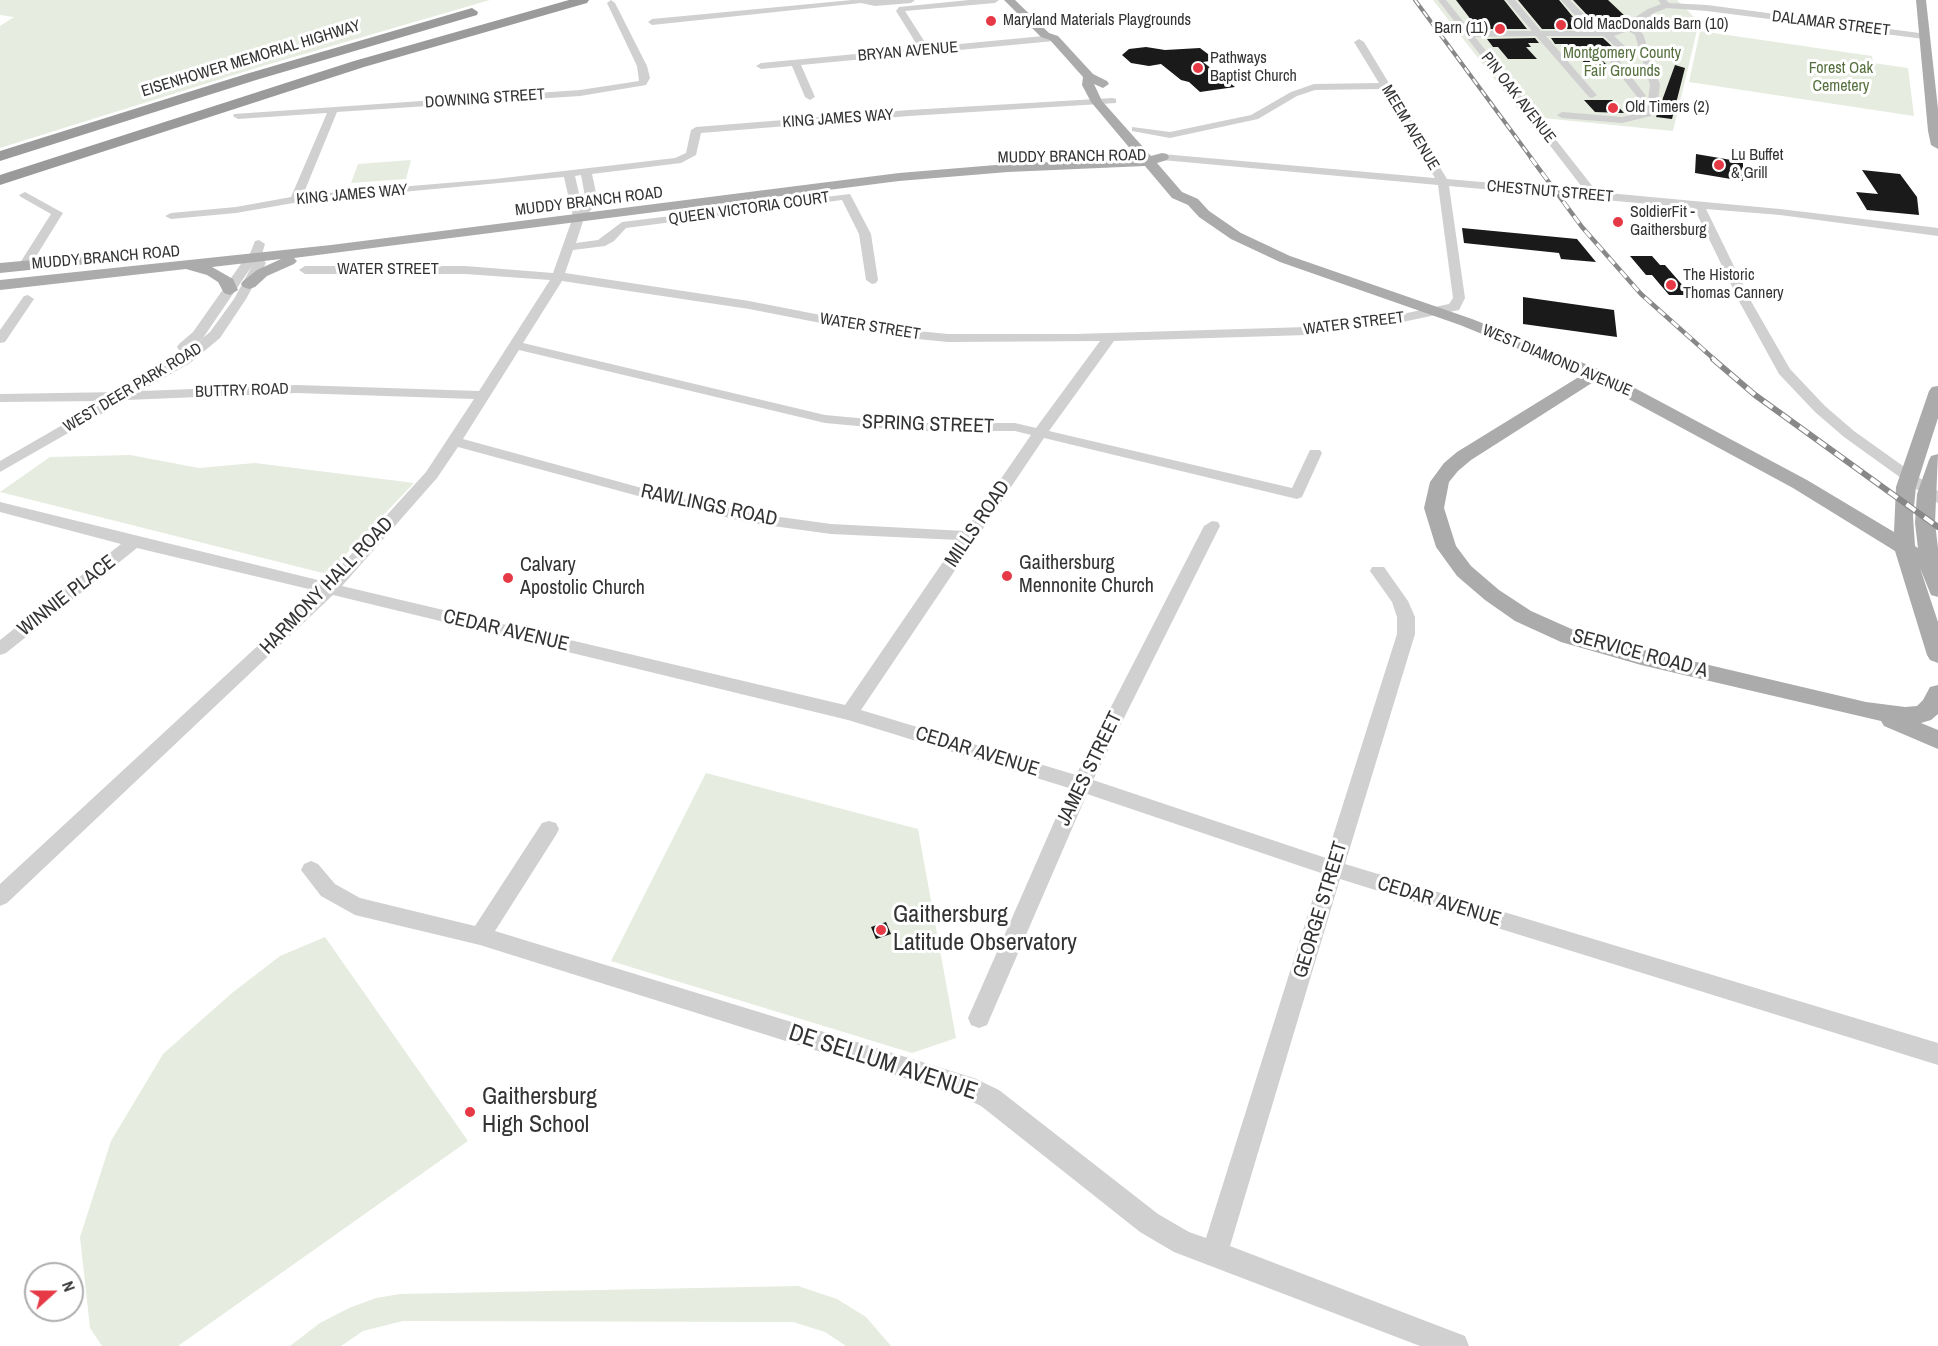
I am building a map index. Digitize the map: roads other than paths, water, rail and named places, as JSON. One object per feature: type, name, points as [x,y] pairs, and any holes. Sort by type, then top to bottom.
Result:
[{"type":"highway","points":[[0,171],[172,114],[445,30],[552,0]]},
{"type":"highway","points":[[513,11],[559,0]]},
{"type":"highway","points":[[0,180],[359,64],[583,0]]},
{"type":"highway","name":"EISENHOWER MEMORIAL HIGHWAY","points":[[0,156],[251,77],[487,8]]},
{"type":"main road","name":"WEST DIAMOND AVENUE","points":[[1009,0],[1045,35],[1054,38],[1089,77],[1102,83],[1130,131]]},
{"type":"main road","name":"WEST DIAMOND AVENUE","points":[[1023,0],[1057,33],[1054,38]]},
{"type":"main road","points":[[1921,0],[1924,36],[1934,91],[1934,131],[1938,145]]},
{"type":"main road","name":"WEST DIAMOND AVENUE","points":[[1089,77],[1088,85],[1097,102],[1130,131],[1152,155],[1178,195],[1193,202],[1218,225],[1262,250],[1436,312],[1594,374],[1800,484],[1879,531],[1938,571]]},
{"type":"main road","points":[[1087,156],[1114,148],[1130,131]]},
{"type":"main road","name":"MUDDY BRANCH ROAD","points":[[837,171],[979,159],[1152,155]]},
{"type":"main road","name":"MUDDY BRANCH ROAD","points":[[0,285],[180,266],[257,251],[577,210],[941,172],[1152,155]]},
{"type":"main road","name":"MUDDY BRANCH ROAD","points":[[0,268],[257,251],[331,249],[577,210],[591,202],[656,194]]},
{"type":"main road","points":[[249,284],[261,273],[331,249]]},
{"type":"main road","points":[[180,266],[211,271],[225,279],[230,290]]},
{"type":"main road","name":"SERVICE ROAD A","points":[[1594,374],[1464,456],[1451,467],[1440,483],[1434,508],[1437,523],[1446,547],[1464,571],[1492,595],[1523,615],[1569,637],[1641,657],[1866,710]]},
{"type":"main road","points":[[1938,391],[1906,487],[1903,516],[1905,555],[1919,604],[1938,655]]},
{"type":"main road","points":[[1935,466],[1927,494],[1925,523],[1930,567],[1938,591]]},
{"type":"main road","points":[[1866,710],[1905,716],[1923,714],[1934,705],[1938,693]]},
{"type":"main road","points":[[1866,710],[1938,740]]},
{"type":"street","points":[[652,22],[857,1],[912,0]]},
{"type":"street","points":[[925,50],[900,11],[915,7],[995,0]]},
{"type":"street","name":"PIN OAK AVENUE","points":[[1442,0],[1594,196]]},
{"type":"street","points":[[1510,0],[1592,95]]},
{"type":"street","points":[[1565,0],[1602,34],[1626,52],[1615,62],[1641,96]]},
{"type":"street","points":[[1469,34],[1620,32],[1664,2]]},
{"type":"street","name":"DALAMAR STREET","points":[[1664,2],[1924,36]]},
{"type":"street","name":"DOWNING STREET","points":[[238,116],[580,93],[643,82],[645,78],[642,66],[611,3]]},
{"type":"street","points":[[1562,115],[1622,120],[1647,114],[1652,108],[1655,85],[1639,34],[1629,27]]},
{"type":"street","name":"BRYAN AVENUE","points":[[761,66],[1054,38]]},
{"type":"street","name":"MEEM AVENUE","points":[[1359,42],[1443,182],[1459,298],[1454,307],[1436,312]]},
{"type":"street","points":[[796,63],[810,97]]},
{"type":"street","points":[[1152,155],[1162,138],[1254,117],[1303,89],[1384,86]]},
{"type":"street","name":"KING JAMES WAY","points":[[171,216],[257,208],[296,199],[569,174],[687,159],[692,155],[696,130],[1113,101]]},
{"type":"street","points":[[296,199],[333,110]]},
{"type":"street","points":[[1130,131],[1170,135]]},
{"type":"street","name":"CHESTNUT STREET","points":[[1152,155],[1804,214],[1938,232]]},
{"type":"street","points":[[586,172],[591,202]]},
{"type":"street","points":[[569,174],[577,210]]},
{"type":"street","points":[[24,266],[57,213],[25,195]]},
{"type":"street","name":"QUEEN VICTORIA COURT","points":[[569,246],[601,243],[610,238],[622,225],[846,196],[865,234],[872,280]]},
{"type":"street","points":[[1698,204],[1746,303],[1784,371],[1820,409],[1849,434],[1938,498]]},
{"type":"street","name":"HARMONY HALL ROAD","points":[[0,897],[330,589],[432,475],[485,395],[558,276],[569,246],[577,210]]},
{"type":"street","name":"WEST DEER PARK ROAD","points":[[0,467],[185,360],[202,347],[225,322],[249,284],[260,263],[257,251]]},
{"type":"street","name":"WEST DEER PARK ROAD","points":[[0,455],[186,346],[203,329],[257,251]]},
{"type":"street","name":"WATER STREET","points":[[305,270],[465,270],[558,276],[716,299],[911,336],[1110,337],[1307,330],[1393,320],[1436,312]]},
{"type":"street","points":[[0,339],[28,299]]},
{"type":"street","name":"MILLS ROAD","points":[[849,713],[1040,433],[1110,337]]},
{"type":"street","name":"SPRING STREET","points":[[516,345],[825,419],[912,427],[1015,427],[1296,494],[1315,453]]},
{"type":"street","name":"BUTTRY ROAD","points":[[0,398],[102,397],[297,389],[485,395]]},
{"type":"street","name":"RAWLINGS ROAD","points":[[454,441],[669,500],[751,518],[831,529],[970,536]]},
{"type":"street","name":"CEDAR AVENUE","points":[[0,507],[134,543],[849,713],[1081,784],[1334,869],[1938,1054]]},
{"type":"street","name":"JAMES STREET","points":[[979,1018],[1081,784],[1212,526]]},
{"type":"street","name":"WINNIE PLACE","points":[[0,649],[134,543]]},
{"type":"street","name":"GEORGE STREET","points":[[1214,1254],[1406,634],[1406,616],[1400,601],[1378,571]]},
{"type":"street","points":[[480,936],[549,830]]},
{"type":"street","name":"DE SELLUM AVENUE","points":[[311,870],[328,890],[355,906],[480,936],[966,1086],[990,1098],[1149,1223],[1183,1243],[1239,1262],[1455,1346]]},
{"type":"railway","points":[[1415,0],[1532,159]]},
{"type":"railway","points":[[1531,158],[1582,227],[1641,294],[1715,360]]},
{"type":"railway","points":[[1713,359],[1755,395],[1938,527]]},
{"type":"place","name":"Maryland Materials Playgrounds","points":[[991,21]]},
{"type":"place","name":"Old MacDonalds Barn (10)","points":[[1561,25]]},
{"type":"place","name":"Barn (11)","points":[[1500,29]]},
{"type":"place","name":"Pathways Baptist Church","points":[[1198,68]]},
{"type":"place","name":"Old Timers (2)","points":[[1613,108]]},
{"type":"place","name":"Lu Buffet & Grill","points":[[1719,165]]},
{"type":"place","name":"SoldierFit - Gaithersburg","points":[[1618,222]]},
{"type":"place","name":"The Historic Thomas Cannery","points":[[1671,285]]},
{"type":"place","name":"Gaithersburg Mennonite Church","points":[[1007,576]]},
{"type":"place","name":"Calvary Apostolic Church","points":[[508,578]]},
{"type":"place","name":"Gaithersburg Latitude Observatory","points":[[881,930]]},
{"type":"place","name":"Gaithersburg High School","points":[[470,1112]]},
{"type":"park label","name":"Montgomery County Fair Grounds","points":[[1622,63]]},
{"type":"park label","name":"Forest Oak Cemetery","points":[[1841,78]]}]
